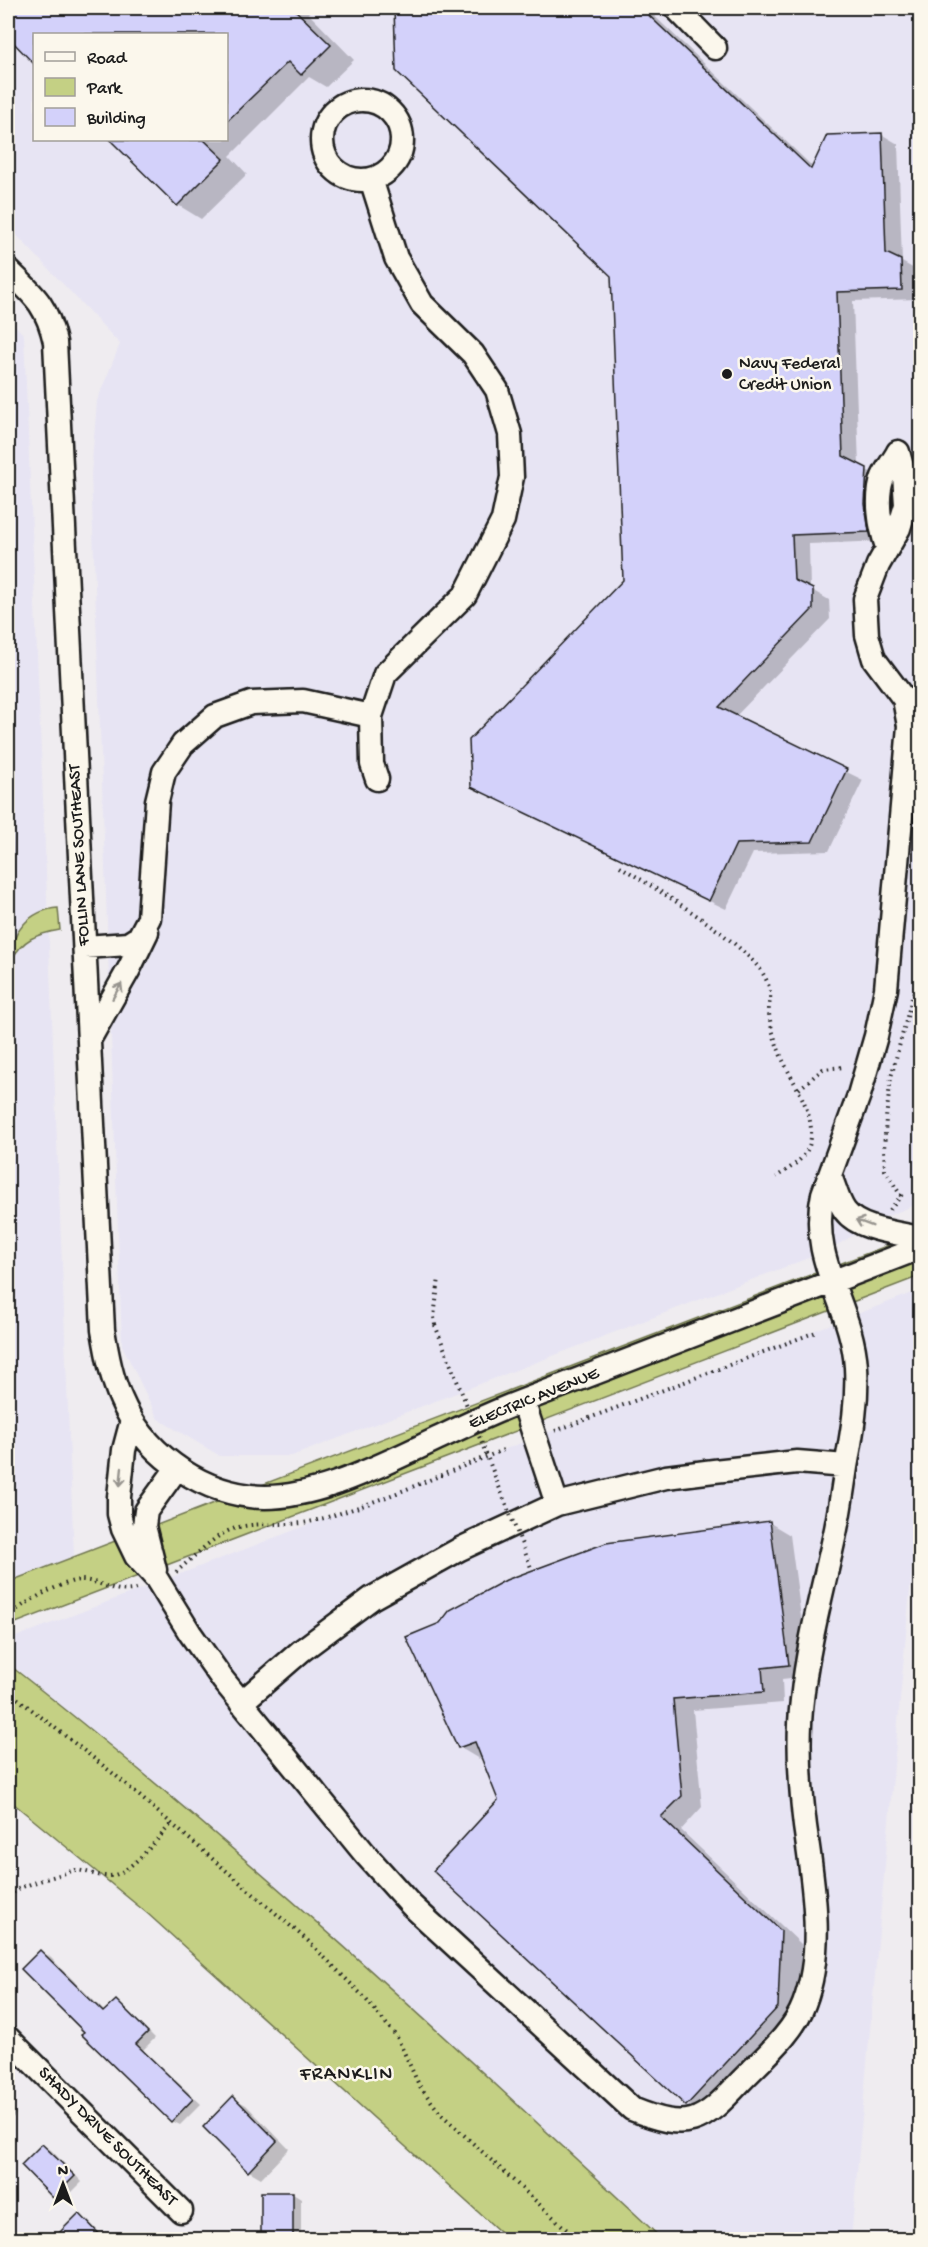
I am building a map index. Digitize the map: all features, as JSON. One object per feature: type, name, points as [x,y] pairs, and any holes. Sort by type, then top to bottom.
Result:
[{"type":"street","points":[[676,8],[715,48]]},
{"type":"street","points":[[371,179],[396,258],[422,304],[473,354],[497,390],[510,434],[512,477],[503,520],[465,595],[385,674],[371,717],[372,764],[377,779]]},
{"type":"street","name":"FOLLIN LANE SOUTHEAST","points":[[8,270],[41,303],[51,321],[56,342],[103,1330],[111,1370],[121,1401],[152,1446]]},
{"type":"street","points":[[132,1420],[123,1460],[119,1514],[123,1529],[148,1583],[190,1633],[241,1703],[366,1855],[411,1905],[632,2109],[668,2122],[692,2120],[715,2109],[792,2026],[804,2004],[813,1968],[813,1874],[805,1824],[801,1774],[802,1700],[817,1611],[836,1527],[855,1413],[856,1364],[846,1321],[822,1251],[819,1211],[868,1062],[886,989],[909,726],[904,699],[874,659],[867,635],[865,599],[887,547]]},
{"type":"street","points":[[88,1041],[146,937],[157,801],[164,772],[183,744],[215,716],[251,703],[303,701],[371,717]]},
{"type":"street","points":[[85,947],[128,944],[139,937],[149,918]]},
{"type":"street","points":[[830,1176],[844,1210],[852,1218],[861,1224],[921,1238]]},
{"type":"street","name":"ELECTRIC AVENUE","points":[[152,1446],[177,1468],[200,1482],[220,1490],[250,1497],[282,1497],[302,1494],[383,1465],[442,1436],[523,1401],[921,1248]]},
{"type":"street","points":[[523,1401],[557,1504]]},
{"type":"street","points":[[241,1703],[301,1651],[372,1598],[460,1549],[557,1504],[666,1477],[704,1472],[797,1462],[846,1466]]},
{"type":"street","points":[[148,1583],[144,1526],[146,1511],[177,1468]]},
{"type":"street","name":"SHADY DRIVE SOUTHEAST","points":[[8,2038],[181,2211]]},
{"type":"path","points":[[921,552],[916,576],[921,592]]},
{"type":"path","points":[[620,866],[708,924],[760,969],[766,978],[770,994],[768,1011],[778,1049],[799,1089],[809,1121],[811,1137],[808,1149],[800,1160],[776,1177]]},
{"type":"path","points":[[889,1212],[902,1195],[885,1170],[886,1118],[891,1077],[921,968]]},
{"type":"path","points":[[439,1278],[435,1325],[532,1570]]},
{"type":"path","points":[[554,1431],[816,1332]]},
{"type":"path","points":[[8,1617],[28,1602],[78,1580],[123,1591],[148,1583]]},
{"type":"path","points":[[8,1690],[172,1823],[308,1941],[364,1997],[397,2037],[419,2085],[440,2113],[575,2239]]},
{"type":"path","points":[[8,1910],[12,1894],[25,1886],[74,1870],[108,1877],[118,1874],[132,1864],[172,1823]]},
{"type":"shaded area","points":[[8,8],[920,8],[920,1203],[880,1219],[829,1250],[292,1456],[220,1456],[158,1419],[122,1345],[91,474],[97,401],[120,344],[8,226]]},
{"type":"shaded area","points":[[8,318],[24,335],[74,1557],[8,1582]]},
{"type":"shaded area","points":[[920,1290],[920,1480],[851,2239],[663,2239],[277,1887],[8,1662],[8,1640]]},
{"type":"green space","points":[[58,908],[60,930],[44,933],[31,939],[20,947],[11,961],[14,941],[23,925],[39,913]]},
{"type":"green space","points":[[920,1233],[920,1276],[8,1626],[8,1582]]},
{"type":"green space","points":[[8,1664],[260,1872],[422,2017],[662,2239],[508,2239],[148,1914],[8,1799]]},
{"type":"building","points":[[8,8],[293,8],[331,45],[301,75],[288,62],[228,120],[228,33],[33,33],[33,63],[8,37]]},
{"type":"building","name":"Navy Federal Credit Union","points":[[394,8],[641,8],[811,169],[827,135],[882,133],[886,253],[901,260],[902,290],[837,292],[843,456],[867,468],[865,504],[869,532],[792,535],[794,580],[813,589],[813,609],[719,707],[847,769],[812,842],[736,844],[709,901],[471,787],[469,740],[623,580],[611,276],[396,71]]},
{"type":"building","points":[[111,141],[205,141],[224,159],[177,206]]},
{"type":"building","points":[[770,1521],[789,1665],[762,1668],[764,1692],[673,1699],[682,1796],[661,1817],[781,1931],[778,2007],[686,2106],[433,1871],[498,1800],[475,1742],[458,1748],[406,1637],[440,1623],[450,1610],[506,1580],[606,1543]]},
{"type":"building","points":[[40,1950],[103,2012],[116,2000],[148,2032],[136,2044],[193,2099],[171,2122],[81,2034],[84,2032],[21,1969]]},
{"type":"building","points":[[233,2096],[277,2141],[248,2172],[203,2127]]},
{"type":"building","points":[[42,2144],[75,2176],[53,2198],[21,2165]]},
{"type":"building","points":[[261,2192],[293,2192],[293,2240],[261,2240]]},
{"type":"building","points":[[79,2213],[105,2240],[52,2240]]},
{"type":"place","name":"Navy Federal Credit Union","points":[[727,374]]},
{"type":"district","name":"FRANKLIN","points":[[347,2075]]}]
